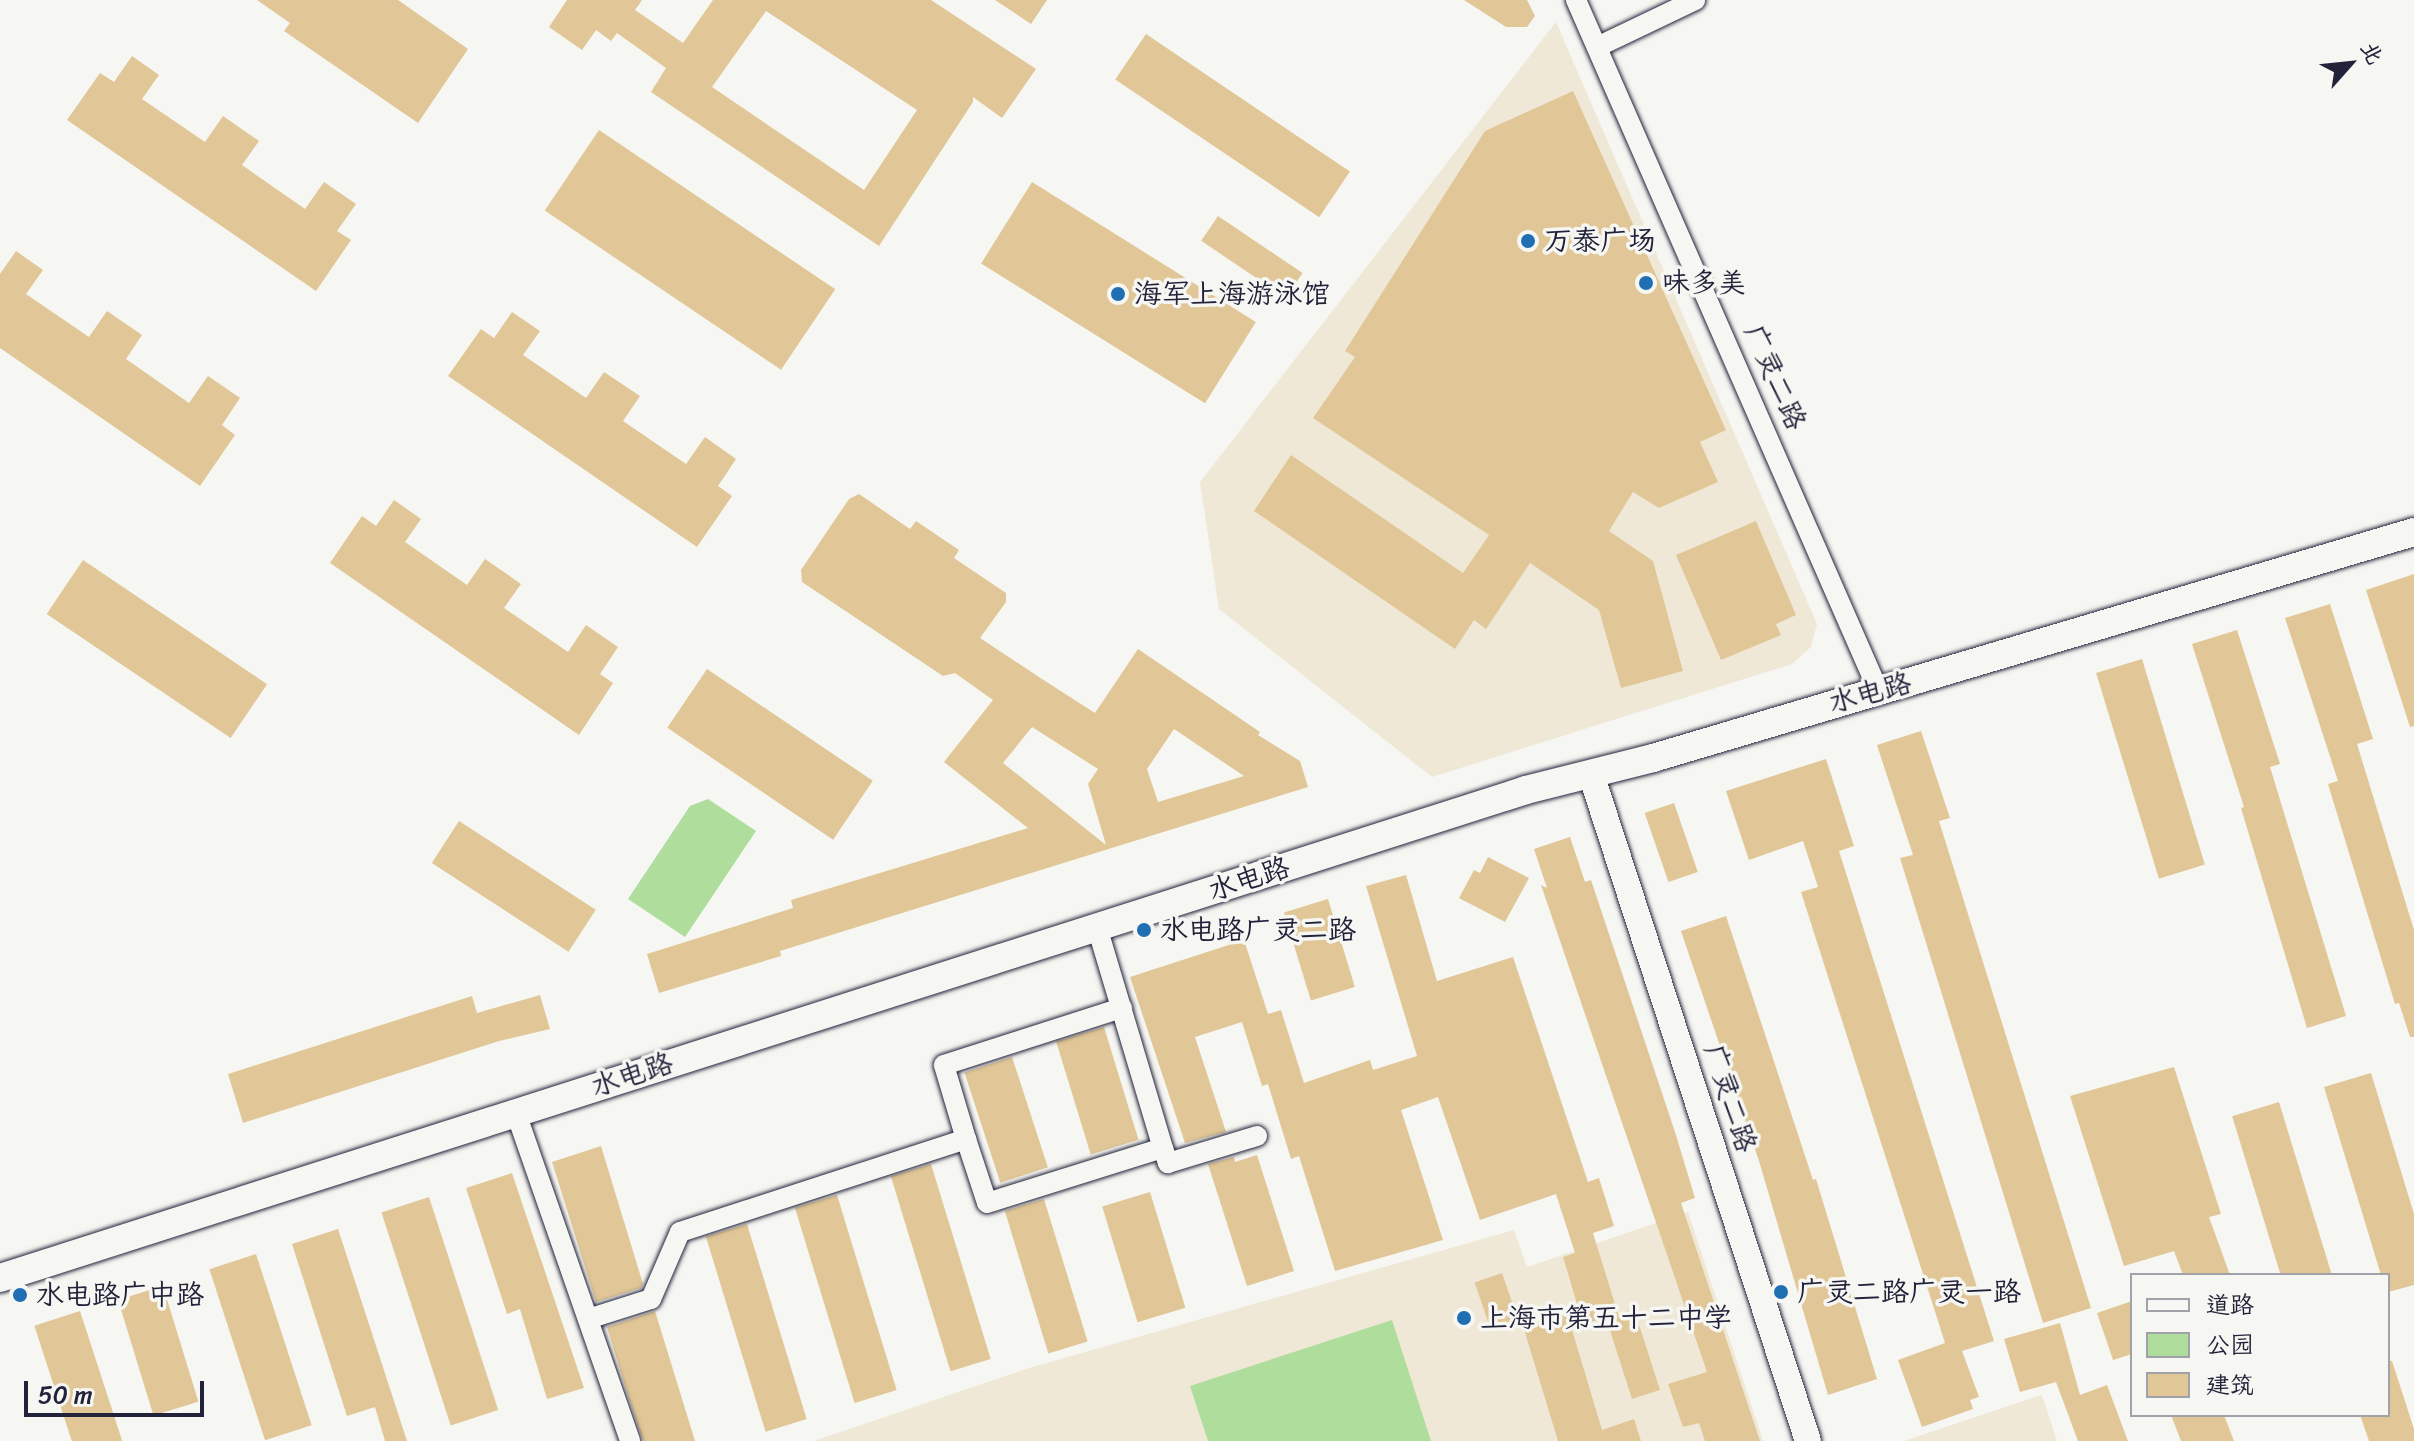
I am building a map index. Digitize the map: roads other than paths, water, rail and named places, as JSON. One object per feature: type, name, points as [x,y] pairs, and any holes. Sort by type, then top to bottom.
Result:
[{"type":"main road","name":"水电路","points":[[0,1278],[1526,790],[1591,774],[2414,532]]},
{"type":"street","name":"广灵二路","points":[[1576,0],[1878,690]]},
{"type":"street","points":[[1597,47],[1695,0]]},
{"type":"street","name":"广灵二路","points":[[1591,774],[1808,1441]]},
{"type":"street","points":[[1097,927],[1168,1163],[1257,1136]]},
{"type":"street","points":[[1122,1008],[944,1065],[987,1203],[1163,1148]]},
{"type":"street","points":[[516,1113],[630,1441]]},
{"type":"street","points":[[588,1319],[651,1299],[680,1232],[966,1139]]},
{"type":"place","name":"万泰广场","points":[[1528,241]]},
{"type":"place","name":"味多美","points":[[1646,283]]},
{"type":"place","name":"海军上海游泳馆","points":[[1118,294]]},
{"type":"place","name":"水电路广灵二路","points":[[1144,930]]},
{"type":"place","name":"广灵二路广灵一路","points":[[1781,1292]]},
{"type":"place","name":"水电路广中路","points":[[20,1295]]},
{"type":"place","name":"上海市第五十二中学","points":[[1464,1318]]}]
